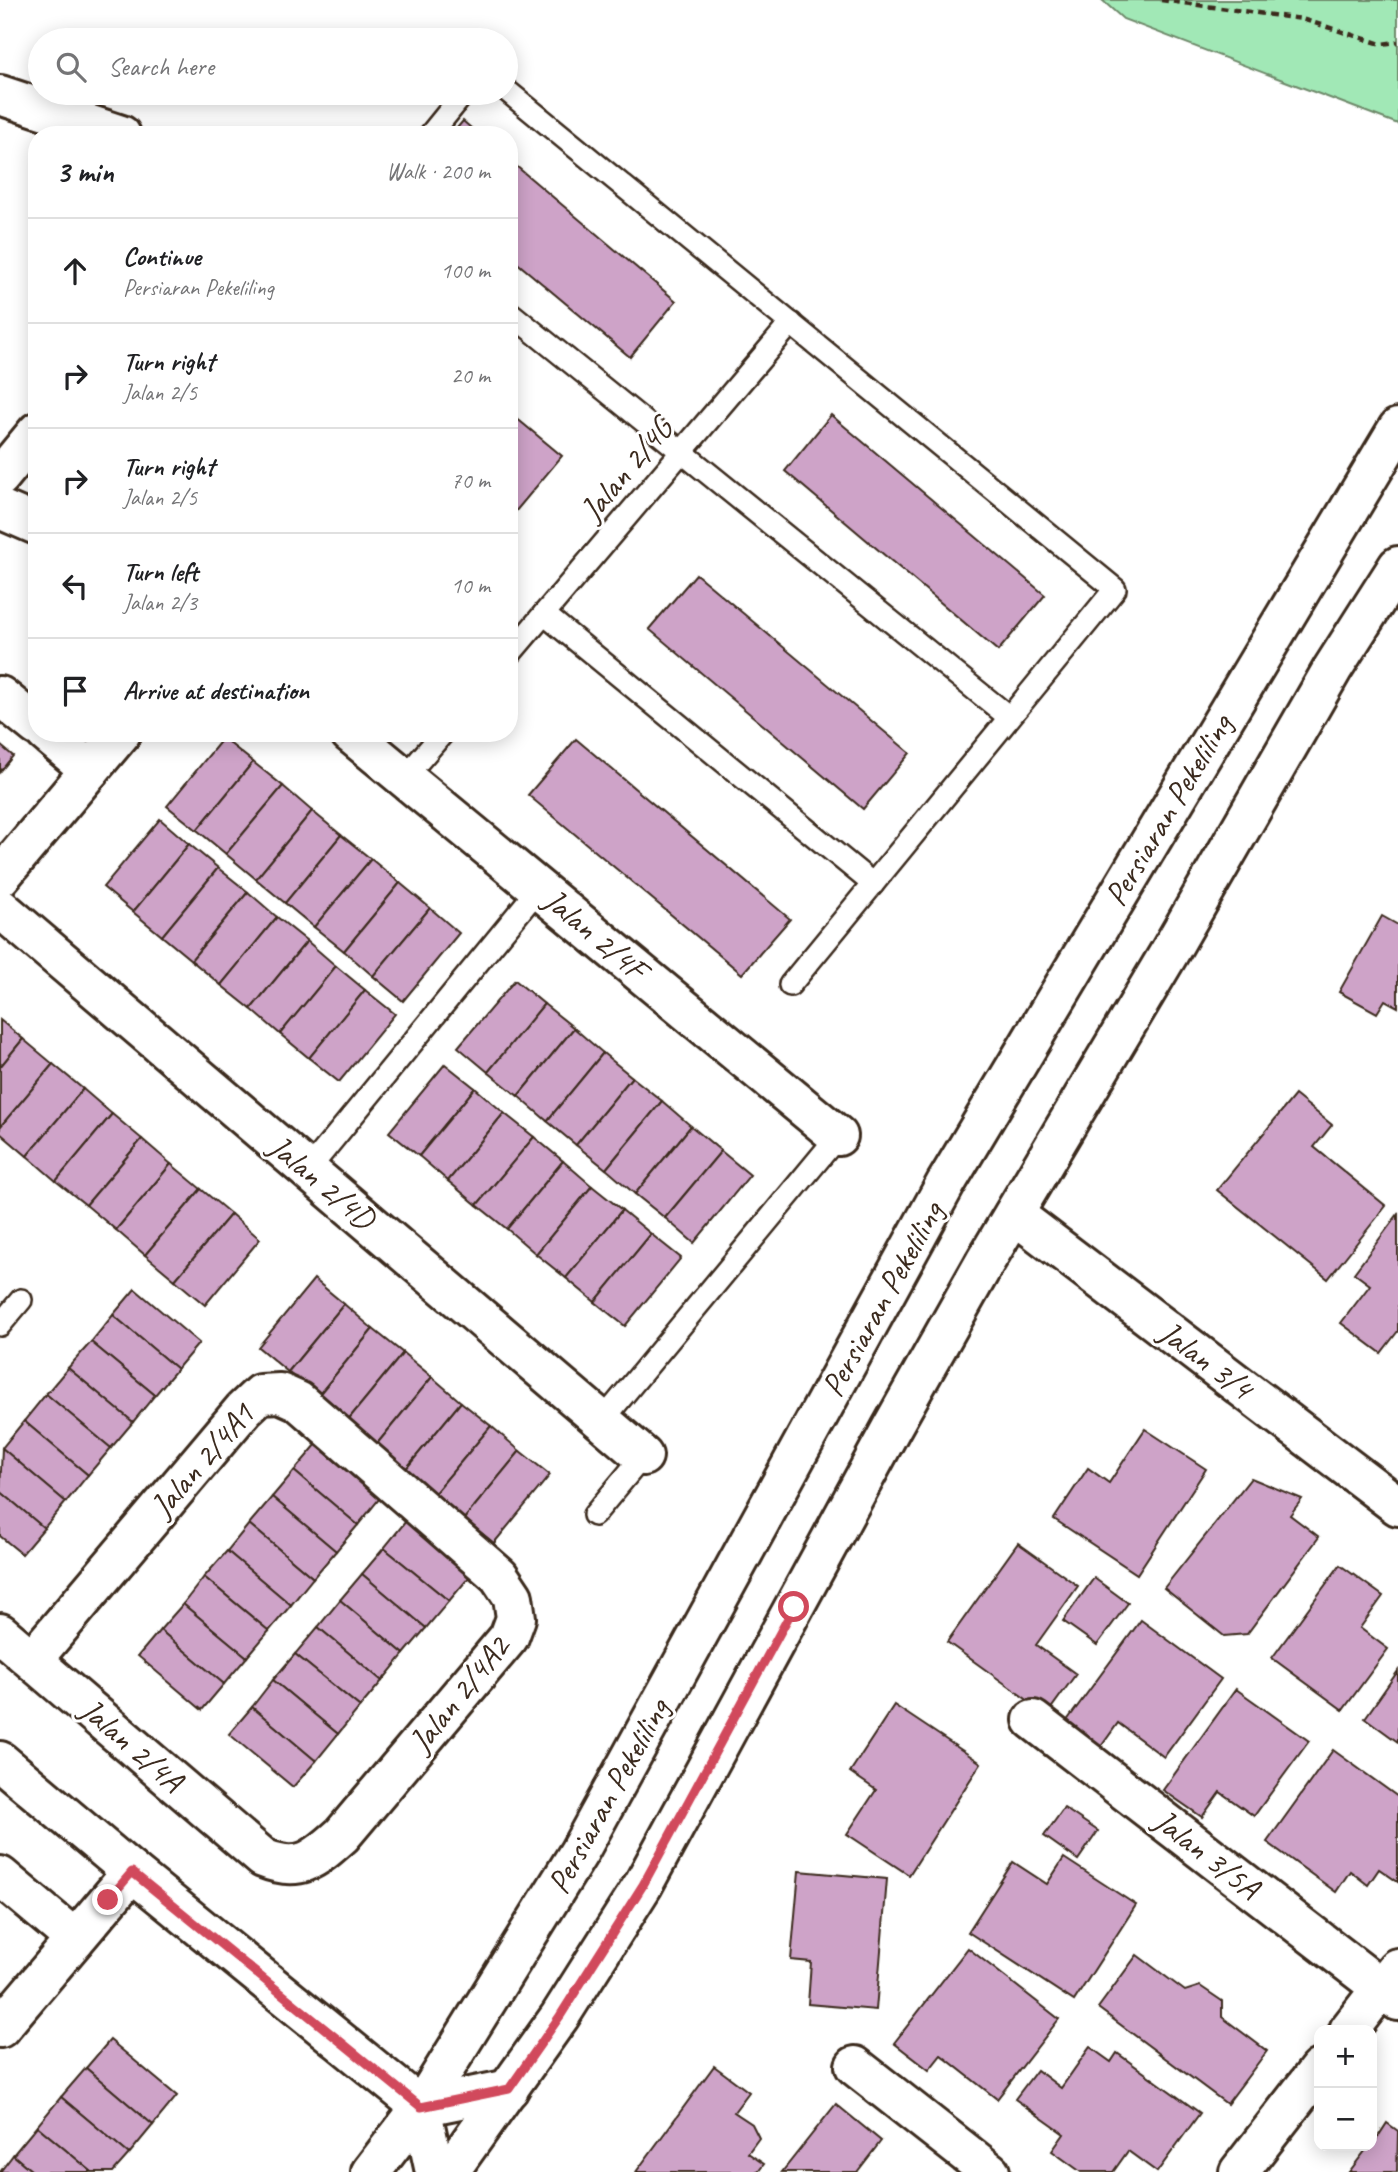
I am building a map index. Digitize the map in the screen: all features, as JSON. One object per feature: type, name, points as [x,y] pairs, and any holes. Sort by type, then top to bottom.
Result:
[{"type":"street","points":[[0,95],[28,104]]},
{"type":"street","points":[[30,105],[94,126]]},
{"type":"street","name":"Persiaran Pekeliling","points":[[371,2172],[421,2107],[579,1852],[946,1183],[1398,428]]},
{"type":"street","points":[[0,477],[28,443]]},
{"type":"street","points":[[0,509],[28,521]]},
{"type":"street","points":[[449,2172],[560,2016],[643,1885],[892,1427],[1334,668],[1398,566]]},
{"type":"street","points":[[0,696],[28,719]]},
{"type":"street","points":[[57,742],[90,770]]},
{"type":"street","points":[[0,877],[113,742]]},
{"type":"street","name":"Jalan 2/4F","points":[[361,742],[838,1136]]},
{"type":"street","name":"Jalan 2/4D","points":[[0,908],[643,1456]]},
{"type":"street","name":"Jalan 3/4","points":[[1014,1214],[1398,1506]]},
{"type":"street","name":"Jalan 2/4A1","points":[[32,1660],[244,1409],[260,1394],[280,1393],[298,1401],[400,1489]]},
{"type":"street","name":"Jalan 2/4A2","points":[[263,1858],[282,1865],[303,1863],[323,1853],[342,1835],[509,1637],[516,1618],[513,1597],[499,1576],[400,1489]]},
{"type":"street","name":"Jalan 2/4A","points":[[0,1633],[263,1858]]},
{"type":"street","name":"Jalan 3/5A","points":[[1033,1720],[1393,1986]]},
{"type":"street","points":[[0,1761],[421,2107],[435,2172]]},
{"type":"street","points":[[0,2028],[132,1872]]},
{"type":"street","points":[[0,1876],[75,1939]]},
{"type":"street","points":[[1354,2025],[1393,1986]]},
{"type":"street","points":[[855,2066],[990,2172]]},
{"type":"street","points":[[1239,2172],[1314,2075]]},
{"type":"street","points":[[421,2107],[509,2089]]},
{"type":"lane","points":[[518,100],[1115,589],[790,985]]},
{"type":"lane","points":[[436,126],[454,105]]},
{"type":"lane","points":[[518,319],[1009,717]]},
{"type":"lane","name":"Jalan 2/4G","points":[[518,630],[544,614],[791,323]]},
{"type":"lane","points":[[544,614],[873,884]]},
{"type":"lane","points":[[405,777],[435,742]]},
{"type":"lane","points":[[308,1170],[539,888]]},
{"type":"lane","points":[[602,1421],[838,1136]]},
{"type":"lane","points":[[0,1325],[21,1300]]},
{"type":"lane","points":[[594,1515],[643,1456]]},
{"type":"path","points":[[1161,0],[1302,19],[1381,44],[1398,42]]},
{"type":"green space","points":[[1102,0],[1398,0],[1398,124],[1123,19]]},
{"type":"building","points":[[518,168],[676,301],[630,357],[518,264]]},
{"type":"building","points":[[831,415],[1045,595],[998,651],[785,471]]},
{"type":"building","points":[[518,419],[562,456],[518,508]]},
{"type":"building","points":[[696,574],[910,753],[863,809],[649,629]]},
{"type":"building","points":[[576,739],[790,919],[742,974],[528,795]]},
{"type":"building","points":[[220,742],[228,742],[253,762],[197,830],[167,806]]},
{"type":"building","points":[[0,745],[13,756],[0,772]]},
{"type":"building","points":[[253,762],[283,786],[226,854],[197,830]]},
{"type":"building","points":[[283,786],[312,811],[256,879],[226,854]]},
{"type":"building","points":[[312,811],[341,835],[285,903],[256,879]]},
{"type":"building","points":[[160,819],[189,844],[133,912],[103,887]]},
{"type":"building","points":[[341,835],[371,859],[314,927],[285,903]]},
{"type":"building","points":[[189,844],[218,868],[162,936],[133,912]]},
{"type":"building","points":[[371,859],[400,883],[344,951],[314,927]]},
{"type":"building","points":[[218,868],[248,892],[191,960],[162,936]]},
{"type":"building","points":[[400,883],[430,908],[373,976],[344,951]]},
{"type":"building","points":[[248,892],[277,917],[221,985],[191,960]]},
{"type":"building","points":[[430,908],[459,933],[403,1001],[373,976]]},
{"type":"building","points":[[1382,916],[1398,925],[1398,1007],[1385,1000],[1377,1013],[1339,992]]},
{"type":"building","points":[[277,917],[307,941],[251,1009],[221,985]]},
{"type":"building","points":[[307,941],[336,966],[280,1034],[251,1009]]},
{"type":"building","points":[[336,966],[365,990],[309,1058],[280,1034]]},
{"type":"building","points":[[515,980],[544,1004],[488,1072],[458,1047]]},
{"type":"building","points":[[365,990],[395,1014],[339,1082],[309,1058]]},
{"type":"building","points":[[544,1004],[574,1028],[518,1096],[488,1072]]},
{"type":"building","points":[[0,1020],[23,1039],[0,1067]]},
{"type":"building","points":[[574,1028],[603,1053],[547,1121],[518,1096]]},
{"type":"building","points":[[23,1039],[53,1064],[0,1127],[0,1067]]},
{"type":"building","points":[[603,1053],[632,1077],[576,1145],[547,1121]]},
{"type":"building","points":[[53,1064],[83,1089],[27,1156],[0,1133],[0,1127]]},
{"type":"building","points":[[445,1064],[475,1088],[419,1156],[389,1132]]},
{"type":"building","points":[[632,1077],[662,1101],[606,1169],[576,1145]]},
{"type":"building","points":[[475,1088],[504,1113],[448,1181],[419,1156]]},
{"type":"building","points":[[83,1089],[112,1114],[56,1181],[27,1156]]},
{"type":"building","points":[[1295,1095],[1332,1125],[1314,1147],[1386,1206],[1328,1279],[1217,1190]]},
{"type":"building","points":[[662,1101],[691,1126],[635,1194],[606,1169]]},
{"type":"building","points":[[504,1113],[534,1137],[477,1205],[448,1181]]},
{"type":"building","points":[[112,1114],[142,1139],[86,1205],[56,1181]]},
{"type":"building","points":[[691,1126],[721,1151],[665,1218],[635,1194]]},
{"type":"building","points":[[534,1137],[563,1161],[507,1229],[477,1205]]},
{"type":"building","points":[[142,1139],[171,1164],[116,1230],[86,1205]]},
{"type":"building","points":[[721,1151],[750,1175],[694,1243],[665,1218]]},
{"type":"building","points":[[563,1161],[592,1186],[536,1254],[507,1229]]},
{"type":"building","points":[[171,1164],[201,1189],[145,1255],[116,1230]]},
{"type":"building","points":[[592,1186],[622,1210],[566,1278],[536,1254]]},
{"type":"building","points":[[201,1189],[231,1214],[175,1280],[145,1255]]},
{"type":"building","points":[[622,1210],[651,1234],[595,1302],[566,1278]]},
{"type":"building","points":[[231,1214],[260,1239],[205,1305],[175,1280]]},
{"type":"building","points":[[1398,1214],[1398,1331],[1381,1353],[1341,1323],[1370,1285],[1354,1273]]},
{"type":"building","points":[[651,1234],[681,1258],[625,1326],[595,1302]]},
{"type":"building","points":[[314,1279],[344,1304],[288,1372],[258,1347]]},
{"type":"building","points":[[135,1289],[199,1343],[177,1369],[113,1315]]},
{"type":"building","points":[[344,1304],[373,1329],[317,1397],[288,1372]]},
{"type":"building","points":[[113,1315],[177,1369],[155,1395],[91,1342]]},
{"type":"building","points":[[373,1329],[403,1353],[347,1421],[317,1397]]},
{"type":"building","points":[[91,1342],[155,1395],[133,1422],[68,1368]]},
{"type":"building","points":[[403,1353],[432,1377],[376,1445],[347,1421]]},
{"type":"building","points":[[68,1368],[133,1422],[111,1448],[46,1394]]},
{"type":"building","points":[[432,1377],[461,1402],[405,1470],[376,1445]]},
{"type":"building","points":[[46,1394],[111,1448],[88,1475],[24,1421]]},
{"type":"building","points":[[461,1402],[491,1426],[434,1494],[405,1470]]},
{"type":"building","points":[[24,1421],[88,1475],[66,1502],[2,1448]]},
{"type":"building","points":[[491,1426],[520,1451],[464,1519],[434,1494]]},
{"type":"building","points":[[1145,1429],[1206,1469],[1137,1574],[1054,1519],[1088,1468],[1109,1483]]},
{"type":"building","points":[[316,1445],[380,1498],[358,1525],[294,1471]]},
{"type":"building","points":[[2,1448],[66,1502],[44,1528],[0,1491]]},
{"type":"building","points":[[520,1451],[550,1475],[494,1543],[464,1519]]},
{"type":"building","points":[[294,1471],[358,1525],[336,1551],[272,1497]]},
{"type":"building","points":[[1251,1478],[1302,1499],[1290,1515],[1319,1537],[1247,1634],[1224,1636],[1164,1588]]},
{"type":"building","points":[[0,1491],[44,1528],[22,1554],[0,1536]]},
{"type":"building","points":[[272,1497],[336,1551],[313,1578],[249,1524]]},
{"type":"building","points":[[406,1521],[471,1575],[449,1601],[384,1548]]},
{"type":"building","points":[[249,1524],[313,1578],[291,1605],[227,1551]]},
{"type":"building","points":[[1018,1543],[1078,1586],[1036,1645],[1076,1674],[1047,1714],[947,1642]]},
{"type":"building","points":[[384,1548],[449,1601],[426,1628],[362,1574]]},
{"type":"building","points":[[227,1551],[291,1605],[269,1631],[204,1577]]},
{"type":"building","points":[[1340,1565],[1383,1596],[1360,1628],[1388,1649],[1343,1710],[1272,1658]]},
{"type":"building","points":[[362,1574],[426,1628],[404,1654],[340,1600]]},
{"type":"building","points":[[204,1577],[269,1631],[247,1657],[183,1604]]},
{"type":"building","points":[[1094,1578],[1128,1603],[1097,1645],[1063,1621]]},
{"type":"building","points":[[340,1600],[404,1654],[382,1681],[318,1627]]},
{"type":"building","points":[[183,1604],[247,1657],[224,1684],[160,1630]]},
{"type":"building","points":[[1141,1620],[1221,1679],[1164,1757],[1118,1723],[1100,1748],[1066,1722]]},
{"type":"building","points":[[318,1627],[382,1681],[360,1707],[295,1654]]},
{"type":"building","points":[[160,1630],[224,1684],[202,1710],[138,1656]]},
{"type":"building","points":[[295,1654],[360,1707],[338,1734],[273,1680]]},
{"type":"building","points":[[1398,1671],[1398,1742],[1365,1718]]},
{"type":"building","points":[[273,1680],[338,1734],[316,1761],[252,1707]]},
{"type":"building","points":[[1236,1689],[1309,1741],[1254,1816],[1220,1792],[1202,1817],[1163,1790]]},
{"type":"building","points":[[894,1705],[981,1763],[909,1875],[847,1834],[876,1790],[850,1772]]},
{"type":"building","points":[[252,1707],[316,1761],[293,1787],[229,1734]]},
{"type":"building","points":[[1333,1750],[1398,1797],[1398,1882],[1379,1869],[1368,1885],[1350,1871],[1336,1892],[1267,1842]]},
{"type":"building","points":[[1064,1808],[1098,1831],[1078,1860],[1044,1836]]},
{"type":"building","points":[[1064,1858],[1136,1905],[1074,2001],[968,1932],[1013,1862],[1047,1884]]},
{"type":"building","points":[[799,1871],[887,1879],[876,2010],[808,2004],[811,1962],[791,1960]]},
{"type":"building","points":[[968,1948],[1059,2019],[997,2099],[941,2055],[929,2070],[894,2043]]},
{"type":"building","points":[[1137,1955],[1185,1991],[1200,1986],[1222,2001],[1222,2017],[1267,2051],[1227,2104],[1098,2008]]},
{"type":"building","points":[[110,2040],[177,2096],[153,2125],[86,2068]]},
{"type":"building","points":[[1090,2047],[1111,2062],[1117,2053],[1200,2113],[1157,2172],[1128,2151],[1113,2172],[1081,2172],[1052,2151],[1064,2134],[1015,2099],[1037,2070],[1061,2088]]},
{"type":"building","points":[[714,2066],[749,2092],[734,2112],[752,2124],[759,2138],[748,2153],[764,2164],[758,2172],[636,2172]]},
{"type":"building","points":[[86,2068],[153,2125],[129,2154],[61,2097]]},
{"type":"building","points":[[61,2097],[129,2154],[113,2172],[92,2172],[37,2126]]},
{"type":"building","points":[[836,2104],[881,2141],[857,2172],[782,2172]]},
{"type":"building","points":[[1387,2123],[1398,2131],[1397,2172],[1349,2172],[1365,2151],[1377,2151],[1377,2138]]},
{"type":"building","points":[[37,2126],[92,2172],[33,2172],[13,2155]]},
{"type":"building","points":[[13,2155],[33,2172],[0,2172]]},
{"type":"route","points":[[108,1900],[132,1872],[421,2107],[509,2089],[560,2016],[643,1885],[794,1607]]}]
